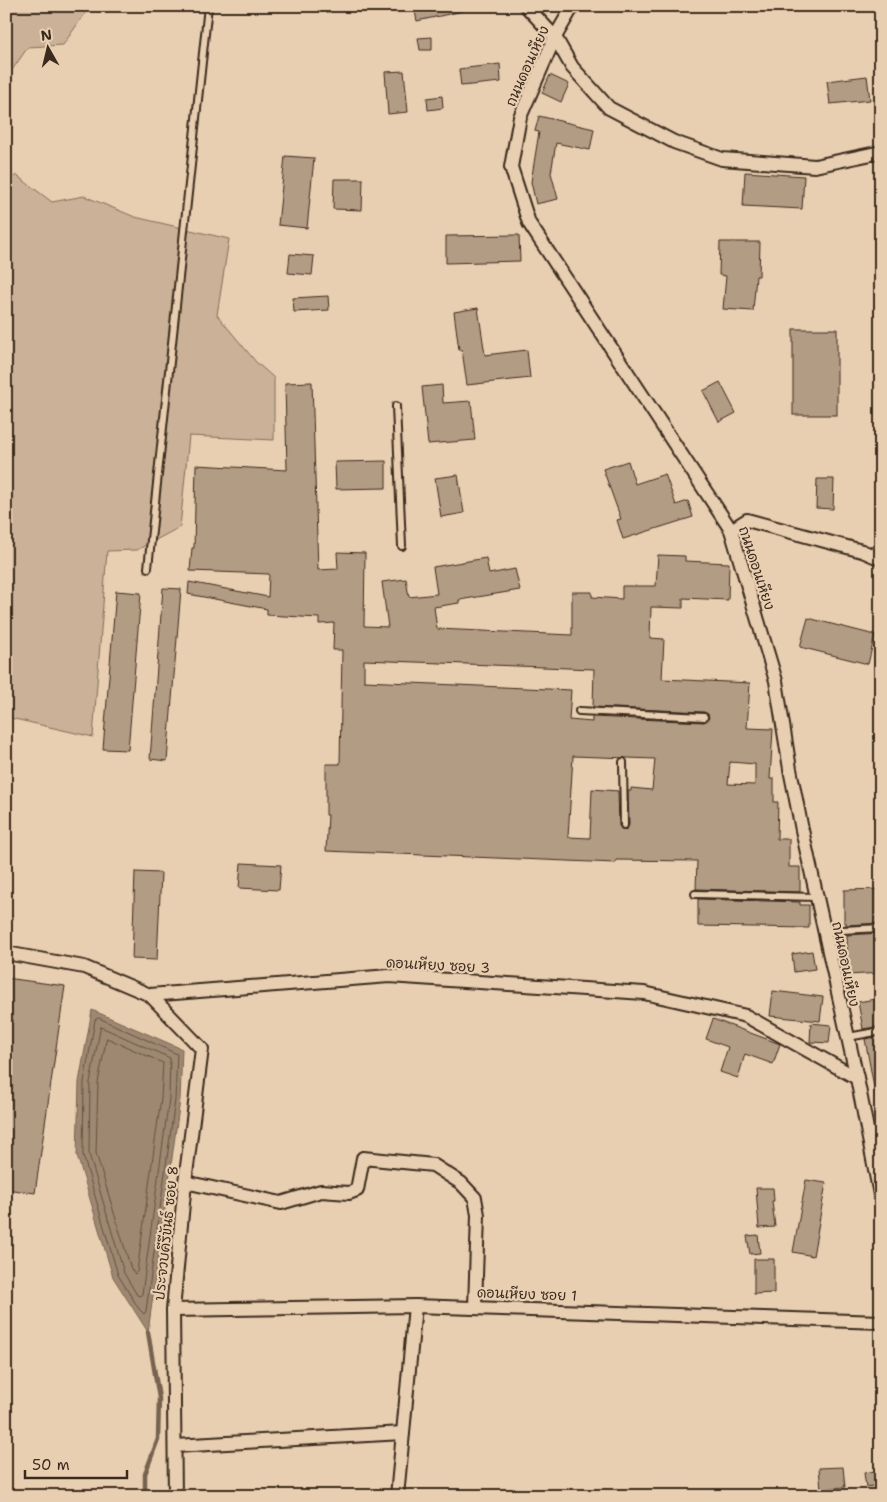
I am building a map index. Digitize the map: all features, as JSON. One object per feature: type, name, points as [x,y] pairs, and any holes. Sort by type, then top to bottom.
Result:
[{"type":"street","points":[[526,6],[554,37],[572,67],[609,108],[674,142],[722,159],[815,166],[881,152]]},
{"type":"street","name":"ถนนดอนเหียง","points":[[573,6],[554,37],[520,117],[512,167],[529,223],[730,530],[776,681],[790,768],[816,897],[881,1200]]},
{"type":"street","points":[[730,530],[747,520],[862,551],[881,559]]},
{"type":"street","name":"ดอนเหียง ซอย 3","points":[[6,953],[84,967],[150,995],[389,976],[644,993],[746,1016],[856,1078]]},
{"type":"street","name":"ประจวบคีรีขันธ์ ซอย 8","points":[[150,995],[202,1049],[185,1182],[173,1310],[175,1496]]},
{"type":"street","points":[[185,1182],[281,1203],[321,1191],[349,1193],[357,1190],[363,1158],[432,1165],[461,1183],[475,1198],[478,1215],[476,1307]]},
{"type":"street","points":[[397,1496],[416,1306]]},
{"type":"street","name":"ดอนเหียง ซอย 1","points":[[173,1310],[416,1306],[476,1307],[881,1322]]},
{"type":"street","points":[[175,1446],[403,1433]]},
{"type":"lane","points":[[148,568],[208,6]]},
{"type":"lane","points":[[396,406],[402,546]]},
{"type":"lane","points":[[579,711],[704,717]]},
{"type":"lane","points":[[623,762],[624,824]]},
{"type":"lane","points":[[695,894],[816,897]]},
{"type":"lane","points":[[823,931],[881,928]]},
{"type":"lane","points":[[846,1037],[881,1030]]},
{"type":"shaded area","points":[[6,6],[90,6],[63,45],[28,47],[10,73],[6,83]]},
{"type":"shaded area","points":[[16,175],[52,202],[84,196],[135,217],[229,239],[217,315],[256,362],[274,378],[274,440],[189,436],[180,527],[137,550],[107,551],[93,737],[6,717],[6,183]]},
{"type":"water","points":[[92,1010],[182,1049],[180,1100],[148,1332],[113,1277],[77,1155],[79,1082]]},
{"type":"building","points":[[414,6],[462,6],[463,11],[417,21]]},
{"type":"building","points":[[432,37],[432,50],[420,50],[418,38]]},
{"type":"building","points":[[500,64],[501,82],[461,86],[459,69]]},
{"type":"building","points":[[404,71],[408,112],[388,114],[385,72]]},
{"type":"building","points":[[550,75],[569,84],[561,102],[542,93]]},
{"type":"building","points":[[867,76],[870,100],[830,104],[827,81]]},
{"type":"building","points":[[442,96],[443,108],[428,110],[427,98]]},
{"type":"building","points":[[539,116],[594,129],[590,150],[556,143],[551,173],[558,199],[536,204],[531,182],[539,132],[535,131]]},
{"type":"building","points":[[285,156],[314,158],[307,228],[278,225]]},
{"type":"building","points":[[745,172],[804,176],[802,209],[743,206]]},
{"type":"building","points":[[334,179],[363,179],[362,210],[333,209]]},
{"type":"building","points":[[519,235],[520,261],[446,263],[446,236]]},
{"type":"building","points":[[720,242],[760,242],[759,276],[756,276],[753,311],[723,309],[726,276],[719,275]]},
{"type":"building","points":[[290,254],[314,256],[312,275],[288,273]]},
{"type":"building","points":[[328,296],[329,310],[294,312],[293,298]]},
{"type":"building","points":[[478,308],[485,355],[527,350],[530,378],[467,385],[462,350],[459,350],[454,312]]},
{"type":"building","points":[[793,329],[837,329],[837,415],[793,415]]},
{"type":"building","points":[[312,382],[318,570],[338,569],[337,552],[365,553],[364,626],[388,627],[382,582],[406,579],[409,597],[437,594],[433,567],[486,558],[489,574],[515,569],[520,590],[459,600],[459,603],[434,607],[437,629],[572,635],[572,592],[592,592],[592,597],[622,599],[622,586],[656,586],[658,555],[685,556],[685,561],[729,563],[728,600],[683,598],[683,608],[651,607],[650,638],[664,639],[662,679],[750,683],[747,728],[773,729],[770,779],[774,779],[774,802],[778,802],[777,839],[789,839],[789,867],[800,867],[800,892],[696,889],[697,861],[616,860],[616,863],[326,851],[328,815],[326,815],[326,764],[340,764],[342,650],[333,650],[334,623],[319,624],[319,618],[267,615],[267,609],[188,594],[189,582],[268,597],[269,574],[190,571],[192,548],[194,548],[196,465],[287,470],[285,383]],"holes":[[[364,660],[594,669],[593,707],[704,712],[708,714],[709,718],[704,722],[592,717],[592,722],[569,720],[571,690],[364,681]],[[573,756],[655,759],[652,790],[631,788],[631,791],[628,791],[629,825],[627,829],[622,830],[619,826],[618,791],[592,789],[590,838],[568,837]],[[730,762],[755,764],[755,785],[728,784]]]},
{"type":"building","points":[[720,382],[736,413],[719,422],[703,391]]},
{"type":"building","points":[[442,385],[443,403],[471,401],[475,440],[428,444],[422,387]]},
{"type":"building","points":[[386,461],[386,488],[336,489],[335,462]]},
{"type":"building","points":[[628,461],[635,484],[665,474],[676,505],[688,501],[693,517],[623,539],[617,520],[621,519],[603,469]]},
{"type":"building","points":[[458,475],[464,513],[441,517],[435,478]]},
{"type":"building","points":[[817,479],[834,479],[833,509],[816,508]]},
{"type":"building","points":[[163,588],[181,589],[167,761],[150,759]]},
{"type":"building","points":[[116,591],[141,593],[128,750],[103,749]]},
{"type":"building","points":[[808,618],[875,635],[868,664],[800,647]]},
{"type":"building","points":[[241,863],[281,865],[279,890],[239,888]]},
{"type":"building","points":[[135,872],[161,873],[157,960],[132,959]]},
{"type":"building","points":[[881,889],[881,923],[846,925],[846,922],[844,922],[844,890]]},
{"type":"building","points":[[698,899],[800,902],[800,905],[809,905],[809,928],[698,926]]},
{"type":"building","points":[[881,933],[881,973],[848,975],[847,935]]},
{"type":"building","points":[[812,951],[815,969],[794,972],[792,954]]},
{"type":"building","points":[[6,978],[65,986],[35,1193],[6,1189]]},
{"type":"building","points":[[773,991],[823,997],[820,1021],[770,1016]]},
{"type":"building","points":[[881,998],[881,1026],[863,1029],[858,1002]]},
{"type":"building","points":[[713,1019],[780,1044],[773,1064],[745,1054],[738,1078],[720,1072],[728,1047],[706,1039]]},
{"type":"building","points":[[811,1023],[831,1025],[829,1043],[810,1042]]},
{"type":"building","points":[[881,1036],[881,1098],[876,1098],[865,1039]]},
{"type":"building","points":[[806,1180],[826,1183],[813,1256],[793,1252]]},
{"type":"building","points":[[756,1188],[773,1188],[774,1201],[772,1201],[775,1227],[759,1228]]},
{"type":"building","points":[[758,1235],[760,1253],[750,1254],[747,1236]]},
{"type":"building","points":[[754,1259],[774,1259],[774,1293],[754,1294]]},
{"type":"building","points":[[843,1467],[845,1487],[821,1489],[819,1468]]},
{"type":"building","points":[[881,1470],[881,1485],[866,1487],[864,1473]]},
{"type":"waterway","points":[[145,1496],[145,1474],[158,1439],[159,1398],[148,1332]]}]
